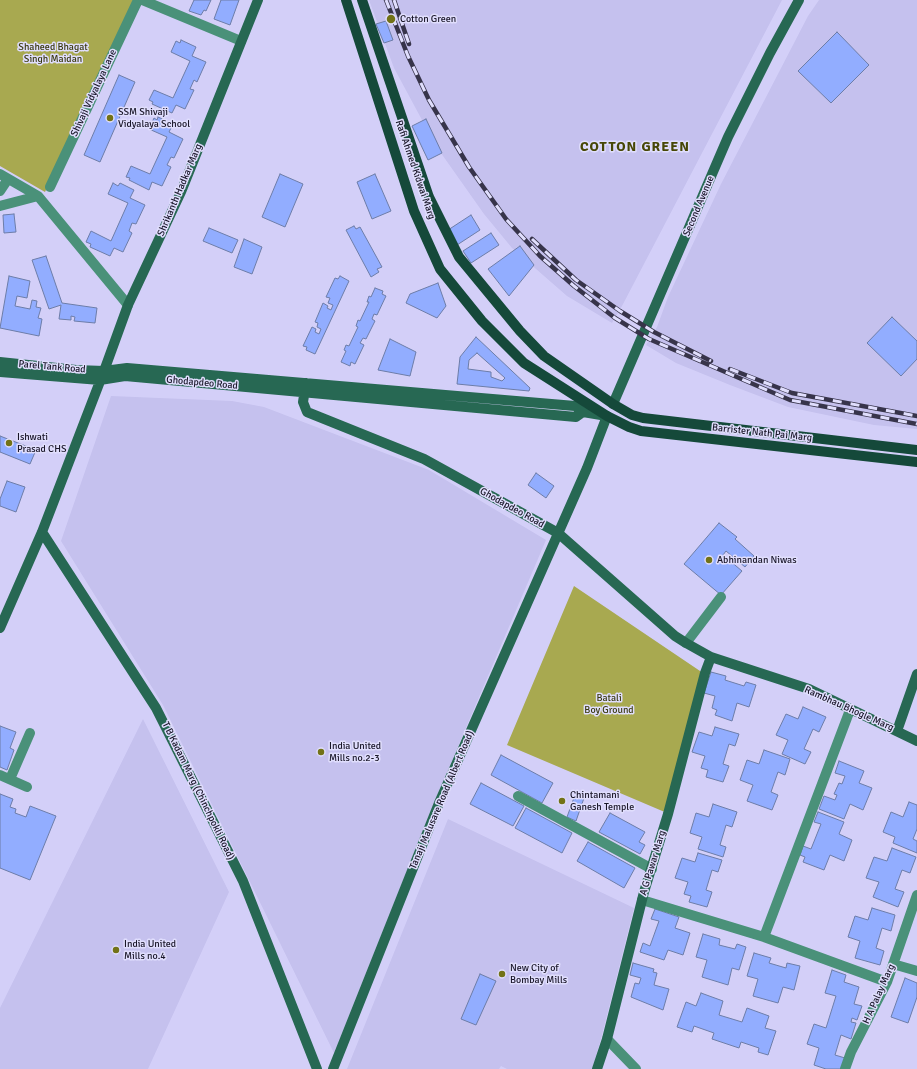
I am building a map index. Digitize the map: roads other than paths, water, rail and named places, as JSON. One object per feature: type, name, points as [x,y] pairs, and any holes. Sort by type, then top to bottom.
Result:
[{"type":"main road","name":"Rafi Ahmed Kidwai Marg","points":[[346,0],[414,211],[440,269],[482,321],[524,363],[607,416]]},
{"type":"main road","name":"Rafi Ahmed Kidwai Marg","points":[[362,0],[429,197],[458,257],[544,356],[613,404]]},
{"type":"main road","name":"Barrister Nath Pai Marg","points":[[613,404],[632,415],[653,420],[917,450]]},
{"type":"main road","name":"Barrister Nath Pai Marg","points":[[607,416],[629,427],[652,433],[917,462]]},
{"type":"street","name":"Shivaji Vidyalaya Lane","points":[[50,187],[138,0]]},
{"type":"street","points":[[142,0],[241,41]]},
{"type":"street","name":"Shrikanth Hadkar Marg","points":[[0,628],[42,532],[128,305],[181,192],[258,0]]},
{"type":"street","name":"Second Avenue","points":[[607,416],[728,137],[770,53],[799,0]]},
{"type":"street","points":[[0,191],[4,176],[38,196],[128,305]]},
{"type":"street","points":[[0,206],[38,196]]},
{"type":"street","name":"Parel Tank Road","points":[[0,362],[76,370],[102,375]]},
{"type":"street","points":[[0,372],[102,375]]},
{"type":"street","name":"Ghodapdeo Road","points":[[102,375],[234,387],[305,387],[576,417],[583,412],[607,416]]},
{"type":"street","name":"Ghodapdeo Road","points":[[305,387],[304,407],[307,412],[424,460],[558,533],[674,636],[710,657]]},
{"type":"street","name":"Tanaji Malusare Road (Albert Road)","points":[[334,1069],[439,803],[558,533],[607,416]]},
{"type":"street","name":"T B Kadam Marg (Chinchpokli Road)","points":[[42,532],[156,708],[243,881],[317,1069]]},
{"type":"street","points":[[686,643],[721,597]]},
{"type":"street","name":"Rambhau Bhogle Marg","points":[[710,657],[809,689],[917,741]]},
{"type":"street","name":"A G Pawar Marg","points":[[597,1069],[607,1039],[642,900],[652,869],[710,657]]},
{"type":"street","points":[[897,731],[917,674]]},
{"type":"street","points":[[764,937],[850,710]]},
{"type":"street","points":[[10,779],[30,733]]},
{"type":"street","points":[[0,776],[27,787]]},
{"type":"street","points":[[518,796],[652,869]]},
{"type":"street","name":"H A Palay Marg","points":[[845,1069],[851,1052],[886,982],[917,895]]},
{"type":"street","points":[[642,900],[764,937],[886,982]]},
{"type":"street","points":[[893,964],[917,971]]},
{"type":"street","points":[[607,1039],[636,1069]]},
{"type":"railway","points":[[386,0],[408,56],[429,100],[469,167],[506,219],[540,256],[574,286],[615,318],[649,339],[790,400],[917,424]]},
{"type":"railway","points":[[394,0],[409,44]]},
{"type":"railway","points":[[532,239],[576,280],[620,311],[654,332],[711,361]]},
{"type":"railway","points":[[730,369],[792,393],[917,416]]},
{"type":"place","name":"Cotton Green","points":[[391,19]]},
{"type":"place","name":"SSM Shivaji Vidyalaya School","points":[[110,118]]},
{"type":"place","name":"Ishwati Prasad CHS","points":[[9,443]]},
{"type":"place","name":"Abhinandan Niwas","points":[[709,560]]},
{"type":"place","name":"India United Mills no.2-3","points":[[321,752]]},
{"type":"place","name":"Chintamani Ganesh Temple","points":[[562,801]]},
{"type":"place","name":"India United Mills no.4","points":[[116,950]]},
{"type":"place","name":"New City of Bombay Mills","points":[[502,974]]},
{"type":"district","name":"COTTON GREEN","points":[[635,147]]},
{"type":"park label","name":"Shaheed Bhagat Singh Maidan","points":[[53,52]]},
{"type":"park label","name":"Batali Boy Ground","points":[[609,704]]}]
